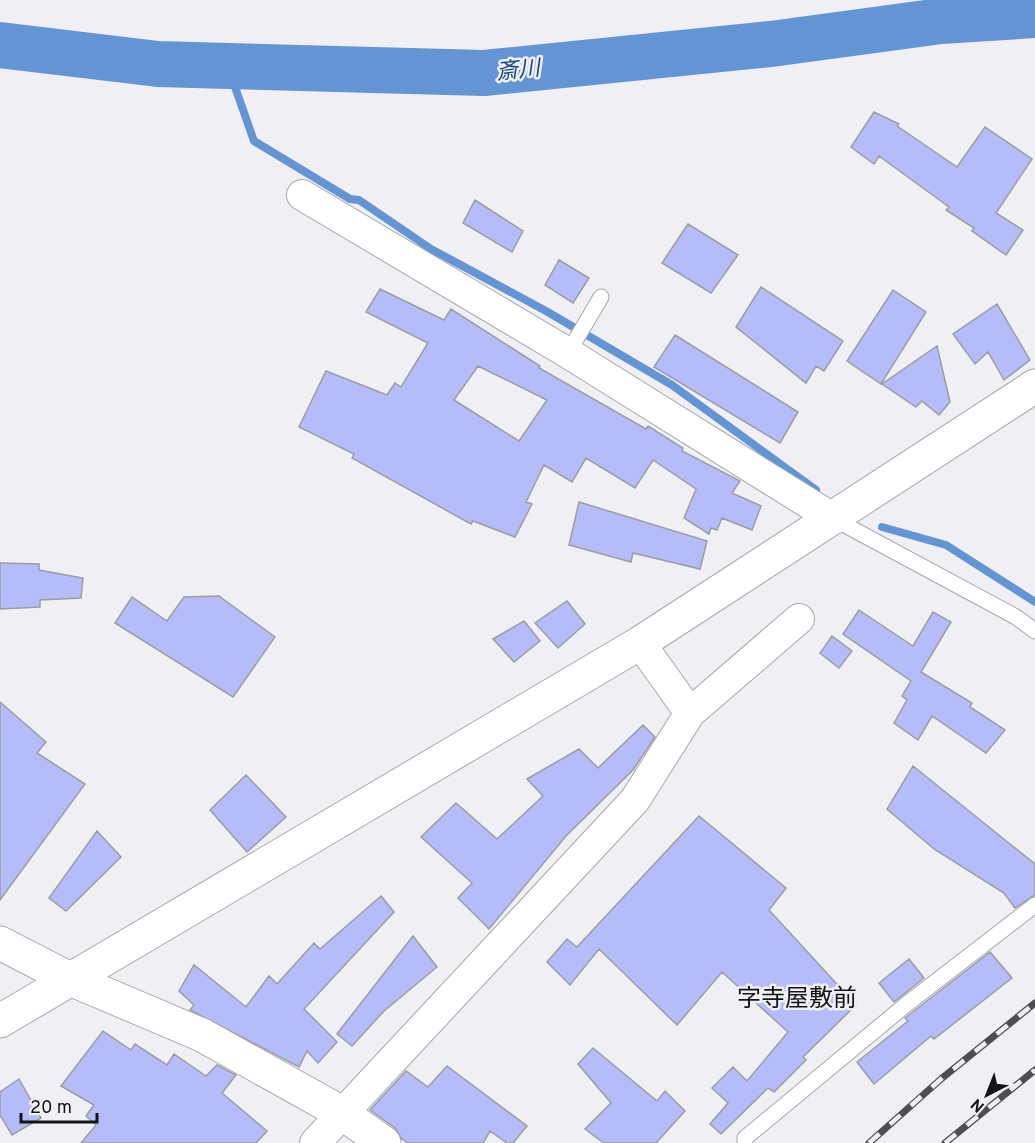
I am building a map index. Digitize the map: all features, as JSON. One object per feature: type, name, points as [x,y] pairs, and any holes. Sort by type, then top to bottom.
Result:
[{"type":"street","points":[[302,195],[568,353],[834,519]]},
{"type":"street","points":[[0,1021],[640,643],[834,519],[1035,386]]},
{"type":"street","points":[[315,1143],[635,800],[690,713],[799,619]]},
{"type":"street","points":[[640,643],[690,713]]},
{"type":"street","points":[[0,943],[70,979],[202,1035],[342,1113],[384,1143]]},
{"type":"lane","points":[[568,353],[601,297]]},
{"type":"lane","points":[[834,519],[1016,617],[1035,632]]},
{"type":"lane","points":[[744,1143],[745,1138],[908,1003],[1035,905]]},
{"type":"building","points":[[874,112],[899,124],[897,126],[957,167],[985,127],[1032,159],[996,213],[1023,230],[1006,255],[972,231],[974,228],[946,210],[949,207],[879,156],[874,164],[851,147]]},
{"type":"building","points":[[475,200],[523,231],[512,252],[463,223]]},
{"type":"building","points":[[688,224],[738,255],[711,293],[662,263]]},
{"type":"building","points":[[559,260],[589,278],[573,303],[545,285]]},
{"type":"building","points":[[761,287],[843,341],[824,371],[816,366],[806,383],[736,327]]},
{"type":"building","points":[[380,289],[444,320],[451,309],[540,366],[539,368],[646,429],[648,426],[683,448],[682,451],[740,481],[732,493],[761,506],[752,530],[722,518],[717,530],[711,528],[709,534],[684,518],[696,489],[653,460],[635,488],[586,458],[572,482],[544,465],[526,502],[532,504],[515,537],[473,521],[471,524],[352,458],[354,454],[299,427],[326,371],[387,395],[395,383],[401,387],[428,343],[366,312]],"holes":[[[478,366],[547,400],[519,441],[454,400]]]},
{"type":"building","points":[[893,290],[926,312],[881,384],[847,361]]},
{"type":"building","points":[[997,304],[1030,360],[1004,380],[988,352],[975,364],[953,334]]},
{"type":"building","points":[[675,335],[798,412],[780,443],[654,367]]},
{"type":"building","points":[[937,346],[950,402],[939,415],[922,401],[916,407],[882,384]]},
{"type":"building","points":[[579,502],[707,541],[700,569],[633,553],[631,562],[569,545]]},
{"type":"building","points":[[0,563],[39,564],[39,570],[83,578],[81,598],[40,600],[40,607],[0,609]]},
{"type":"building","points":[[219,596],[275,637],[233,697],[115,623],[132,597],[167,621],[184,597]]},
{"type":"building","points":[[567,601],[585,624],[558,648],[535,623]]},
{"type":"building","points":[[859,610],[913,646],[933,612],[951,622],[921,672],[972,703],[970,707],[1005,730],[986,753],[932,716],[918,740],[894,723],[907,700],[902,696],[911,681],[843,634]]},
{"type":"building","points":[[524,621],[540,641],[514,662],[493,639]]},
{"type":"building","points":[[832,636],[852,651],[839,668],[820,653]]},
{"type":"building","points":[[0,702],[46,742],[37,753],[85,784],[0,900]]},
{"type":"building","points":[[643,725],[655,737],[633,770],[566,836],[489,929],[458,898],[472,883],[421,837],[456,803],[497,839],[543,796],[527,779],[579,749],[598,768]]},
{"type":"building","points":[[913,766],[1035,864],[1035,895],[1015,908],[1004,893],[934,849],[887,809]]},
{"type":"building","points":[[246,775],[286,817],[247,852],[210,810]]},
{"type":"building","points":[[699,816],[786,888],[769,910],[856,1005],[803,1057],[806,1060],[774,1092],[768,1088],[721,1134],[710,1124],[728,1103],[712,1088],[733,1067],[747,1081],[788,1032],[722,972],[677,1025],[599,949],[570,985],[547,962],[567,939],[577,947]]},
{"type":"building","points":[[97,831],[121,857],[66,911],[49,898]]},
{"type":"building","points":[[381,896],[394,912],[304,1009],[337,1042],[318,1063],[307,1051],[299,1067],[190,1010],[194,1005],[179,991],[194,965],[246,1007],[269,976],[277,984],[314,943],[320,949]]},
{"type":"building","points":[[413,936],[437,967],[384,1011],[352,1046],[337,1034]]},
{"type":"building","points":[[990,952],[1012,978],[934,1039],[931,1036],[874,1084],[857,1062],[908,1021],[905,1018]]},
{"type":"building","points":[[909,959],[924,978],[894,1002],[879,983]]},
{"type":"building","points":[[103,1031],[131,1050],[135,1044],[167,1065],[174,1054],[206,1076],[217,1065],[236,1075],[222,1093],[267,1131],[256,1143],[81,1143],[96,1125],[86,1116],[94,1105],[61,1086]]},
{"type":"building","points":[[593,1048],[657,1101],[665,1091],[685,1111],[656,1143],[604,1143],[585,1129],[611,1103],[578,1064]]},
{"type":"building","points":[[447,1066],[527,1126],[513,1143],[507,1143],[490,1131],[483,1143],[408,1143],[402,1139],[395,1128],[370,1110],[406,1071],[428,1087]]},
{"type":"building","points":[[19,1079],[41,1118],[12,1135],[0,1115],[0,1092]]},
{"type":"waterway","name":"斎川","points":[[0,45],[158,64],[484,73],[771,44],[941,21],[1035,15]]},
{"type":"waterway","points":[[233,67],[235,87],[254,141],[350,199],[359,200],[431,249],[546,311],[672,385],[816,490]]},
{"type":"waterway","points":[[882,527],[946,545],[1035,602]]},
{"type":"railway","points":[[869,1143],[941,1079],[1035,1003]]},
{"type":"railway","points":[[945,1143],[1035,1070]]},
{"type":"district","name":"字寺屋敷前","points":[[797,998]]}]
